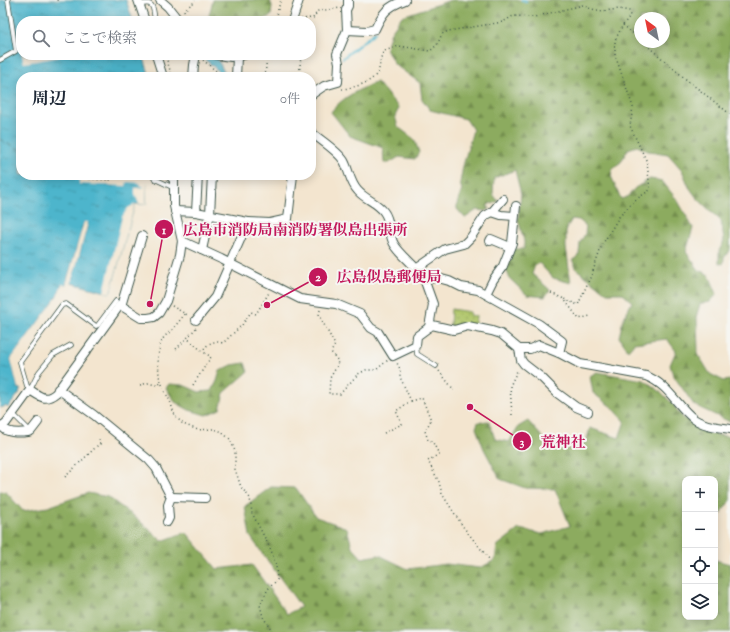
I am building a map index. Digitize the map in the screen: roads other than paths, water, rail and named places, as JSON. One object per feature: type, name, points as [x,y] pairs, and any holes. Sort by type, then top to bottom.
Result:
[{"type":"street","points":[[160,0],[178,16]]},
{"type":"street","points":[[294,16],[299,0]]},
{"type":"street","points":[[347,30],[367,31],[375,29],[385,10],[392,5],[406,0]]},
{"type":"street","points":[[139,3],[143,16]]},
{"type":"street","points":[[316,92],[324,86],[338,82],[339,63],[336,54],[347,30],[346,10],[348,3]]},
{"type":"street","points":[[158,60],[161,72]]},
{"type":"street","points":[[194,72],[195,60]]},
{"type":"street","points":[[237,72],[240,60]]},
{"type":"street","points":[[316,136],[344,160],[357,191],[378,205],[385,212],[388,219],[391,238],[395,245],[424,279],[433,304],[429,327]]},
{"type":"street","points":[[119,304],[141,318],[148,318],[154,317],[159,313],[166,302],[180,255],[182,242],[174,206],[174,180]]},
{"type":"street","points":[[196,212],[198,180]]},
{"type":"street","points":[[202,250],[210,214],[212,180]]},
{"type":"street","points":[[175,211],[210,214],[248,222],[270,223],[288,219],[292,180]]},
{"type":"street","points":[[416,268],[445,249],[464,244],[471,237],[485,216],[492,212],[503,199]]},
{"type":"street","points":[[486,294],[502,267],[510,247],[511,228],[516,206]]},
{"type":"street","points":[[492,212],[501,215],[514,216]]},
{"type":"street","points":[[196,320],[215,297],[248,222]]},
{"type":"street","points":[[38,422],[31,431],[25,432],[8,432],[1,427],[13,414],[30,390],[43,398],[50,398],[58,390],[120,305],[119,304],[142,236]]},
{"type":"street","points":[[494,238],[510,247]]},
{"type":"street","points":[[182,242],[202,250],[300,299],[336,304],[360,314],[371,328],[378,332],[393,356],[416,346],[417,336],[429,327],[432,326],[454,330],[468,326],[501,334],[519,348],[530,349],[539,345],[580,364],[646,376],[666,388],[695,419],[710,425],[730,429]]},
{"type":"street","points":[[502,267],[501,264],[503,257]]},
{"type":"street","points":[[490,269],[496,276]]},
{"type":"street","points":[[424,279],[438,278],[478,290],[486,294],[539,324],[562,340],[559,353]]},
{"type":"street","points":[[519,348],[521,360],[524,364],[542,378],[557,393],[588,412]]},
{"type":"street","points":[[58,390],[94,415],[149,460],[156,468],[171,497]]},
{"type":"street","points":[[171,497],[205,498]]},
{"type":"street","points":[[167,522],[169,518],[168,504],[171,497]]},
{"type":"lane","points":[[0,60],[16,51],[8,0]]},
{"type":"lane","points":[[139,3],[150,4],[152,6],[153,16]]},
{"type":"lane","points":[[157,180],[175,188]]},
{"type":"lane","points":[[71,345],[53,355],[39,372],[30,390],[27,386],[20,362],[62,305],[66,304],[96,326],[119,304]]},
{"type":"lane","points":[[416,346],[417,354],[436,366]]},
{"type":"lane","points":[[13,414],[31,431]]},
{"type":"water","points":[[0,0],[126,0],[131,16],[16,16],[16,60],[145,60],[148,72],[16,72],[16,180],[147,180],[146,204],[135,204],[110,293],[71,283],[88,223],[84,222],[66,285],[62,285],[57,297],[11,359],[18,388],[21,389],[19,391],[20,392],[8,408],[6,406],[0,408]]},
{"type":"water","points":[[205,60],[218,60],[224,72],[219,72]]},
{"type":"waterway","points":[[522,0],[526,1]]},
{"type":"waterway","points":[[343,58],[375,32]]},
{"type":"place","name":"広島市消防局南消防署似島出張所","points":[[150,304]]},
{"type":"place","name":"広島似島郵便局","points":[[267,305]]},
{"type":"place","name":"荒神社","points":[[470,407]]}]
